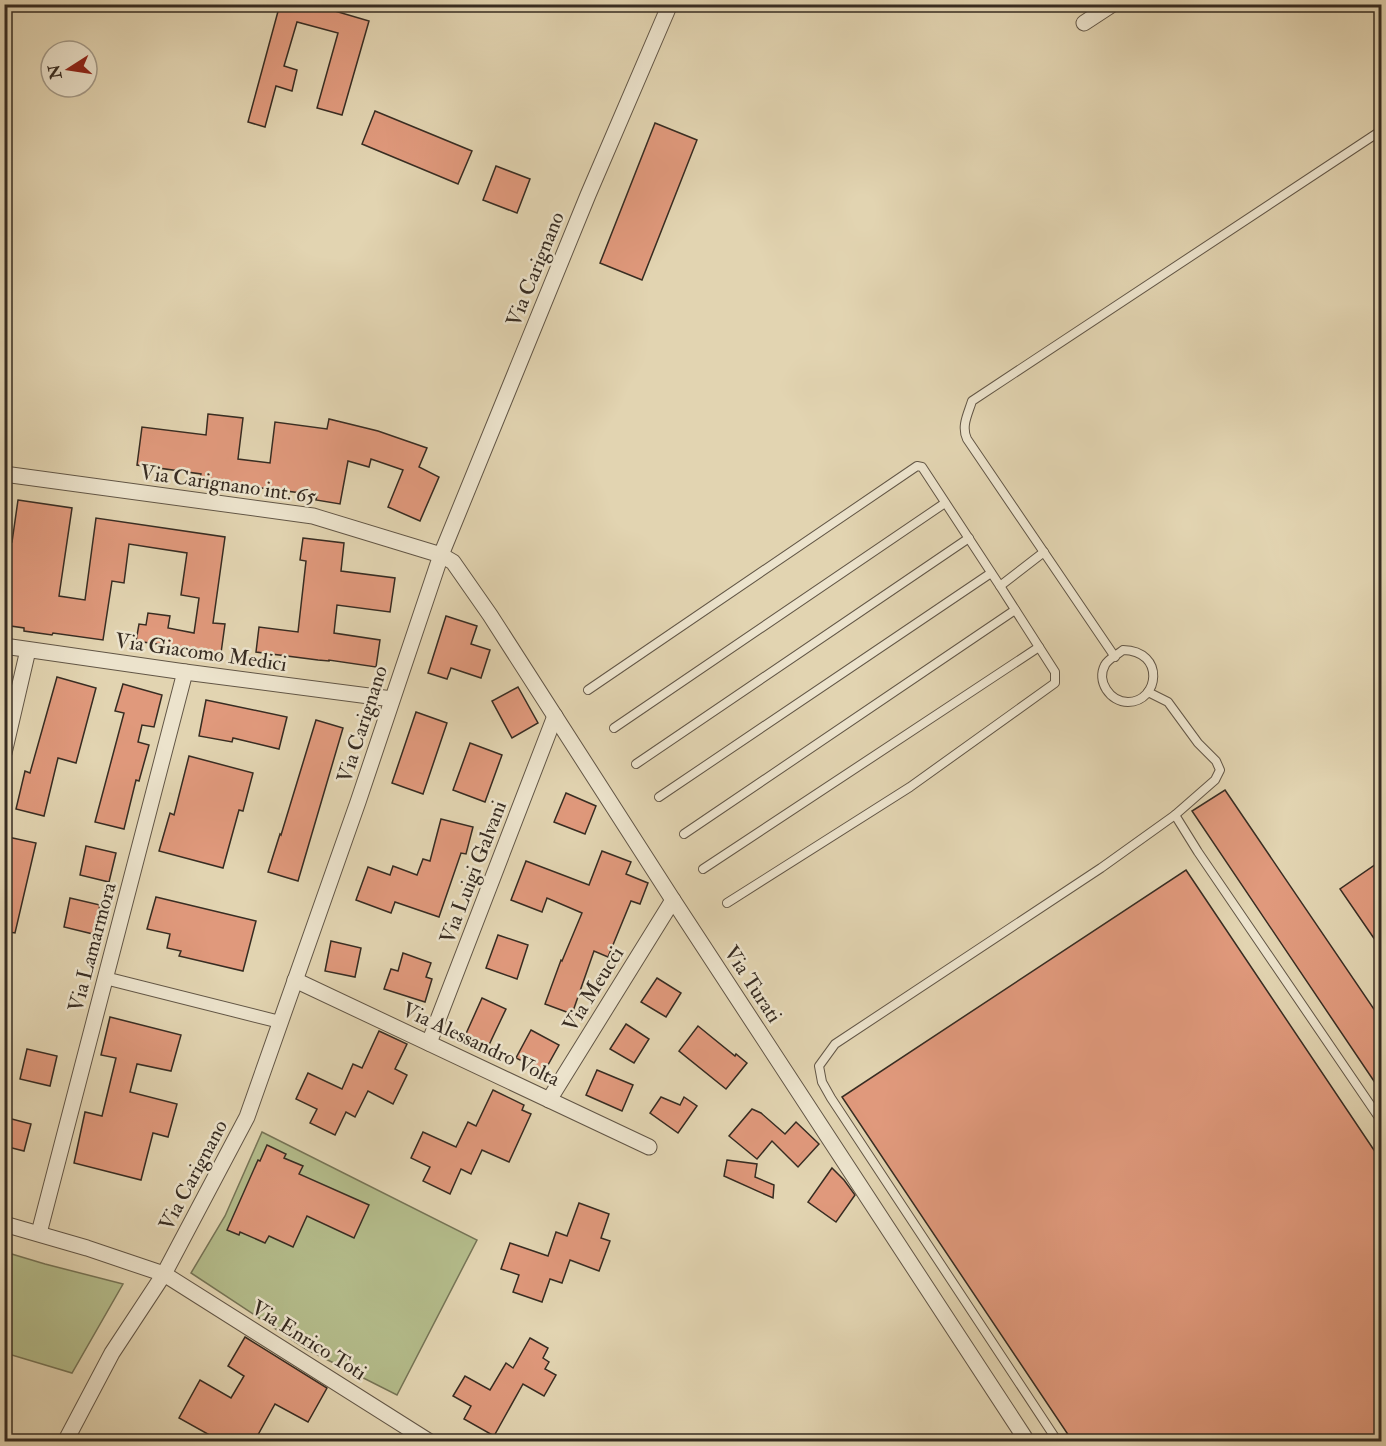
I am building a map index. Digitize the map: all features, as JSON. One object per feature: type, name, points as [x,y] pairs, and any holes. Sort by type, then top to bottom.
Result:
[{"type":"street","name":"Via Carignano","points":[[65,1442],[112,1353],[164,1274],[247,1117],[358,802],[441,555],[588,195],[670,4]]},
{"type":"street","points":[[1084,23],[1113,4]]},
{"type":"street","name":"Via Carignano int. 65","points":[[4,474],[313,516],[441,555]]},
{"type":"street","name":"Via Turati","points":[[441,555],[453,562],[490,615],[673,900],[1025,1438],[1025,1442]]},
{"type":"street","name":"Via Giacomo Medici","points":[[4,646],[392,699]]},
{"type":"street","points":[[4,753],[28,650]]},
{"type":"street","name":"Via Lamarmora","points":[[39,1233],[185,672]]},
{"type":"street","name":"Via Luigi Galvani","points":[[429,1043],[555,716]]},
{"type":"street","name":"Via Meucci","points":[[549,1100],[673,900]]},
{"type":"street","points":[[105,978],[280,1022]]},
{"type":"street","name":"Via Alessandro Volta","points":[[296,980],[649,1147]]},
{"type":"street","name":"Via Enrico Toti","points":[[4,1224],[39,1233],[164,1274],[430,1442]]},
{"type":"lane","points":[[1115,657],[967,439],[964,425],[972,401],[1382,130]]},
{"type":"lane","points":[[588,690],[917,466],[922,467],[969,538],[1055,672],[1055,683],[910,787],[727,903]]},
{"type":"lane","points":[[614,728],[945,503]]},
{"type":"lane","points":[[636,764],[969,538]]},
{"type":"lane","points":[[1000,586],[1044,552]]},
{"type":"lane","points":[[659,796],[991,573]]},
{"type":"lane","points":[[684,834],[1015,610]]},
{"type":"lane","points":[[703,869],[1039,647]]},
{"type":"lane","points":[[1123,650],[1133,651],[1143,655],[1150,662],[1153,683],[1140,699],[1129,702],[1118,700],[1109,694],[1103,684],[1102,673],[1105,662],[1115,657],[1123,650]]},
{"type":"lane","points":[[1058,1442],[831,1098],[822,1082],[819,1066],[835,1044],[1101,868],[1175,815],[1215,780],[1220,770],[1216,761],[1198,743],[1168,702],[1148,692]]},
{"type":"lane","points":[[1175,815],[1382,1122]]},
{"type":"green space","points":[[262,1132],[477,1240],[397,1395],[306,1349],[191,1273],[225,1216]]},
{"type":"green space","points":[[5,1252],[123,1284],[72,1373],[5,1353]]},
{"type":"building","points":[[280,4],[311,4],[369,21],[342,115],[317,108],[338,33],[297,22],[284,66],[297,70],[292,91],[276,86],[265,127],[248,122]]},
{"type":"building","points":[[375,111],[472,151],[458,184],[362,144]]},
{"type":"building","points":[[655,123],[697,140],[642,280],[600,263]]},
{"type":"building","points":[[496,166],[530,179],[517,213],[483,200]]},
{"type":"building","points":[[208,414],[243,418],[238,459],[270,463],[275,422],[327,429],[329,419],[378,431],[427,448],[419,467],[439,477],[420,521],[388,507],[403,470],[371,459],[369,467],[348,461],[340,504],[316,500],[317,495],[200,480],[201,474],[137,465],[142,427],[206,435]]},
{"type":"building","points":[[18,500],[72,508],[59,596],[85,600],[96,518],[225,537],[213,623],[225,624],[221,653],[136,641],[139,624],[146,625],[148,613],[170,616],[168,628],[194,633],[199,598],[181,595],[187,553],[129,544],[124,583],[112,581],[103,640],[24,631],[24,628],[4,625],[4,541],[12,542]]},
{"type":"building","points":[[303,538],[344,543],[341,571],[395,578],[390,612],[337,605],[334,633],[380,640],[376,667],[256,652],[259,627],[298,632],[306,561],[300,560]]},
{"type":"building","points":[[446,616],[477,626],[471,644],[490,650],[481,678],[451,668],[447,679],[428,673]]},
{"type":"building","points":[[57,677],[96,688],[76,763],[58,758],[44,816],[16,809],[25,771],[30,773]]},
{"type":"building","points":[[123,684],[162,695],[154,727],[142,725],[138,742],[149,745],[139,781],[136,780],[124,829],[95,822],[124,713],[115,711]]},
{"type":"building","points":[[518,687],[538,723],[512,738],[492,701]]},
{"type":"building","points":[[206,700],[287,717],[279,749],[233,738],[232,742],[199,736]]},
{"type":"building","points":[[416,712],[447,723],[423,794],[392,783]]},
{"type":"building","points":[[316,720],[343,728],[298,881],[268,872]]},
{"type":"building","points":[[470,743],[502,755],[485,802],[453,790]]},
{"type":"building","points":[[189,756],[253,773],[243,811],[239,810],[223,868],[159,851],[170,813],[174,815]]},
{"type":"building","points":[[1225,790],[1382,1021],[1382,1093],[1192,811]]},
{"type":"building","points":[[566,793],[596,806],[585,834],[554,822]]},
{"type":"building","points":[[441,819],[473,827],[466,854],[461,853],[439,917],[395,902],[391,913],[356,900],[368,867],[390,875],[393,866],[417,875],[423,859],[430,861]]},
{"type":"building","points":[[8,837],[36,843],[15,933],[4,931],[4,852]]},
{"type":"building","points":[[86,846],[116,853],[109,882],[80,875]]},
{"type":"building","points":[[602,851],[631,862],[626,874],[648,883],[640,904],[631,901],[608,957],[594,951],[572,1014],[545,1004],[582,913],[547,898],[542,912],[511,900],[526,861],[589,885]]},
{"type":"building","points":[[1382,860],[1382,950],[1340,889]]},
{"type":"building","points":[[1186,870],[1382,1162],[1382,1442],[1073,1442],[842,1097]]},
{"type":"building","points":[[156,897],[256,921],[243,971],[179,956],[181,951],[167,948],[170,934],[147,929]]},
{"type":"building","points":[[70,898],[100,905],[93,934],[64,927]]},
{"type":"building","points":[[498,935],[528,945],[517,979],[486,968]]},
{"type":"building","points":[[331,941],[361,948],[355,977],[325,971]]},
{"type":"building","points":[[403,953],[431,963],[426,977],[432,979],[425,1002],[384,989],[391,969],[398,971]]},
{"type":"building","points":[[657,978],[681,993],[666,1017],[641,1002]]},
{"type":"building","points":[[482,998],[506,1009],[488,1047],[465,1036]]},
{"type":"building","points":[[110,1017],[181,1035],[171,1071],[137,1064],[130,1092],[177,1104],[168,1137],[153,1133],[141,1180],[74,1163],[85,1112],[102,1116],[116,1058],[101,1055]]},
{"type":"building","points":[[626,1024],[649,1039],[634,1063],[610,1049]]},
{"type":"building","points":[[698,1026],[747,1063],[726,1089],[679,1051]]},
{"type":"building","points":[[531,1030],[559,1045],[544,1072],[516,1058]]},
{"type":"building","points":[[379,1031],[407,1044],[395,1069],[407,1075],[393,1104],[368,1091],[355,1117],[346,1112],[335,1135],[310,1123],[317,1109],[296,1099],[308,1073],[342,1089],[353,1064],[362,1068]]},
{"type":"building","points":[[27,1049],[57,1056],[50,1086],[20,1079]]},
{"type":"building","points":[[597,1070],[633,1085],[622,1111],[586,1095]]},
{"type":"building","points":[[493,1090],[524,1105],[522,1110],[531,1114],[509,1162],[482,1150],[471,1174],[461,1169],[450,1194],[423,1181],[430,1167],[411,1158],[423,1132],[456,1147],[468,1122],[476,1126]]},
{"type":"building","points":[[661,1097],[680,1105],[684,1097],[697,1106],[678,1133],[650,1113]]},
{"type":"building","points":[[752,1109],[761,1113],[785,1134],[796,1122],[819,1144],[798,1167],[772,1141],[757,1159],[729,1136]]},
{"type":"building","points":[[8,1118],[31,1124],[24,1151],[4,1146],[4,1131]]},
{"type":"building","points":[[267,1145],[286,1154],[284,1158],[303,1166],[299,1174],[369,1205],[354,1238],[307,1216],[293,1247],[269,1236],[265,1243],[240,1232],[239,1235],[227,1230]]},
{"type":"building","points":[[727,1160],[757,1164],[755,1177],[774,1185],[773,1198],[724,1176]]},
{"type":"building","points":[[832,1168],[855,1195],[836,1222],[808,1202]]},
{"type":"building","points":[[579,1203],[609,1214],[601,1238],[610,1241],[599,1271],[570,1260],[562,1283],[550,1279],[542,1302],[513,1292],[519,1275],[501,1269],[510,1243],[548,1256],[556,1232],[567,1236]]},
{"type":"building","points":[[245,1337],[327,1388],[308,1422],[275,1404],[254,1442],[222,1442],[179,1418],[200,1380],[231,1398],[244,1376],[228,1366]]},
{"type":"building","points":[[530,1338],[548,1348],[543,1358],[549,1362],[545,1369],[556,1375],[544,1396],[523,1384],[494,1436],[464,1419],[471,1406],[453,1396],[465,1376],[490,1390],[506,1363],[513,1368]]}]
